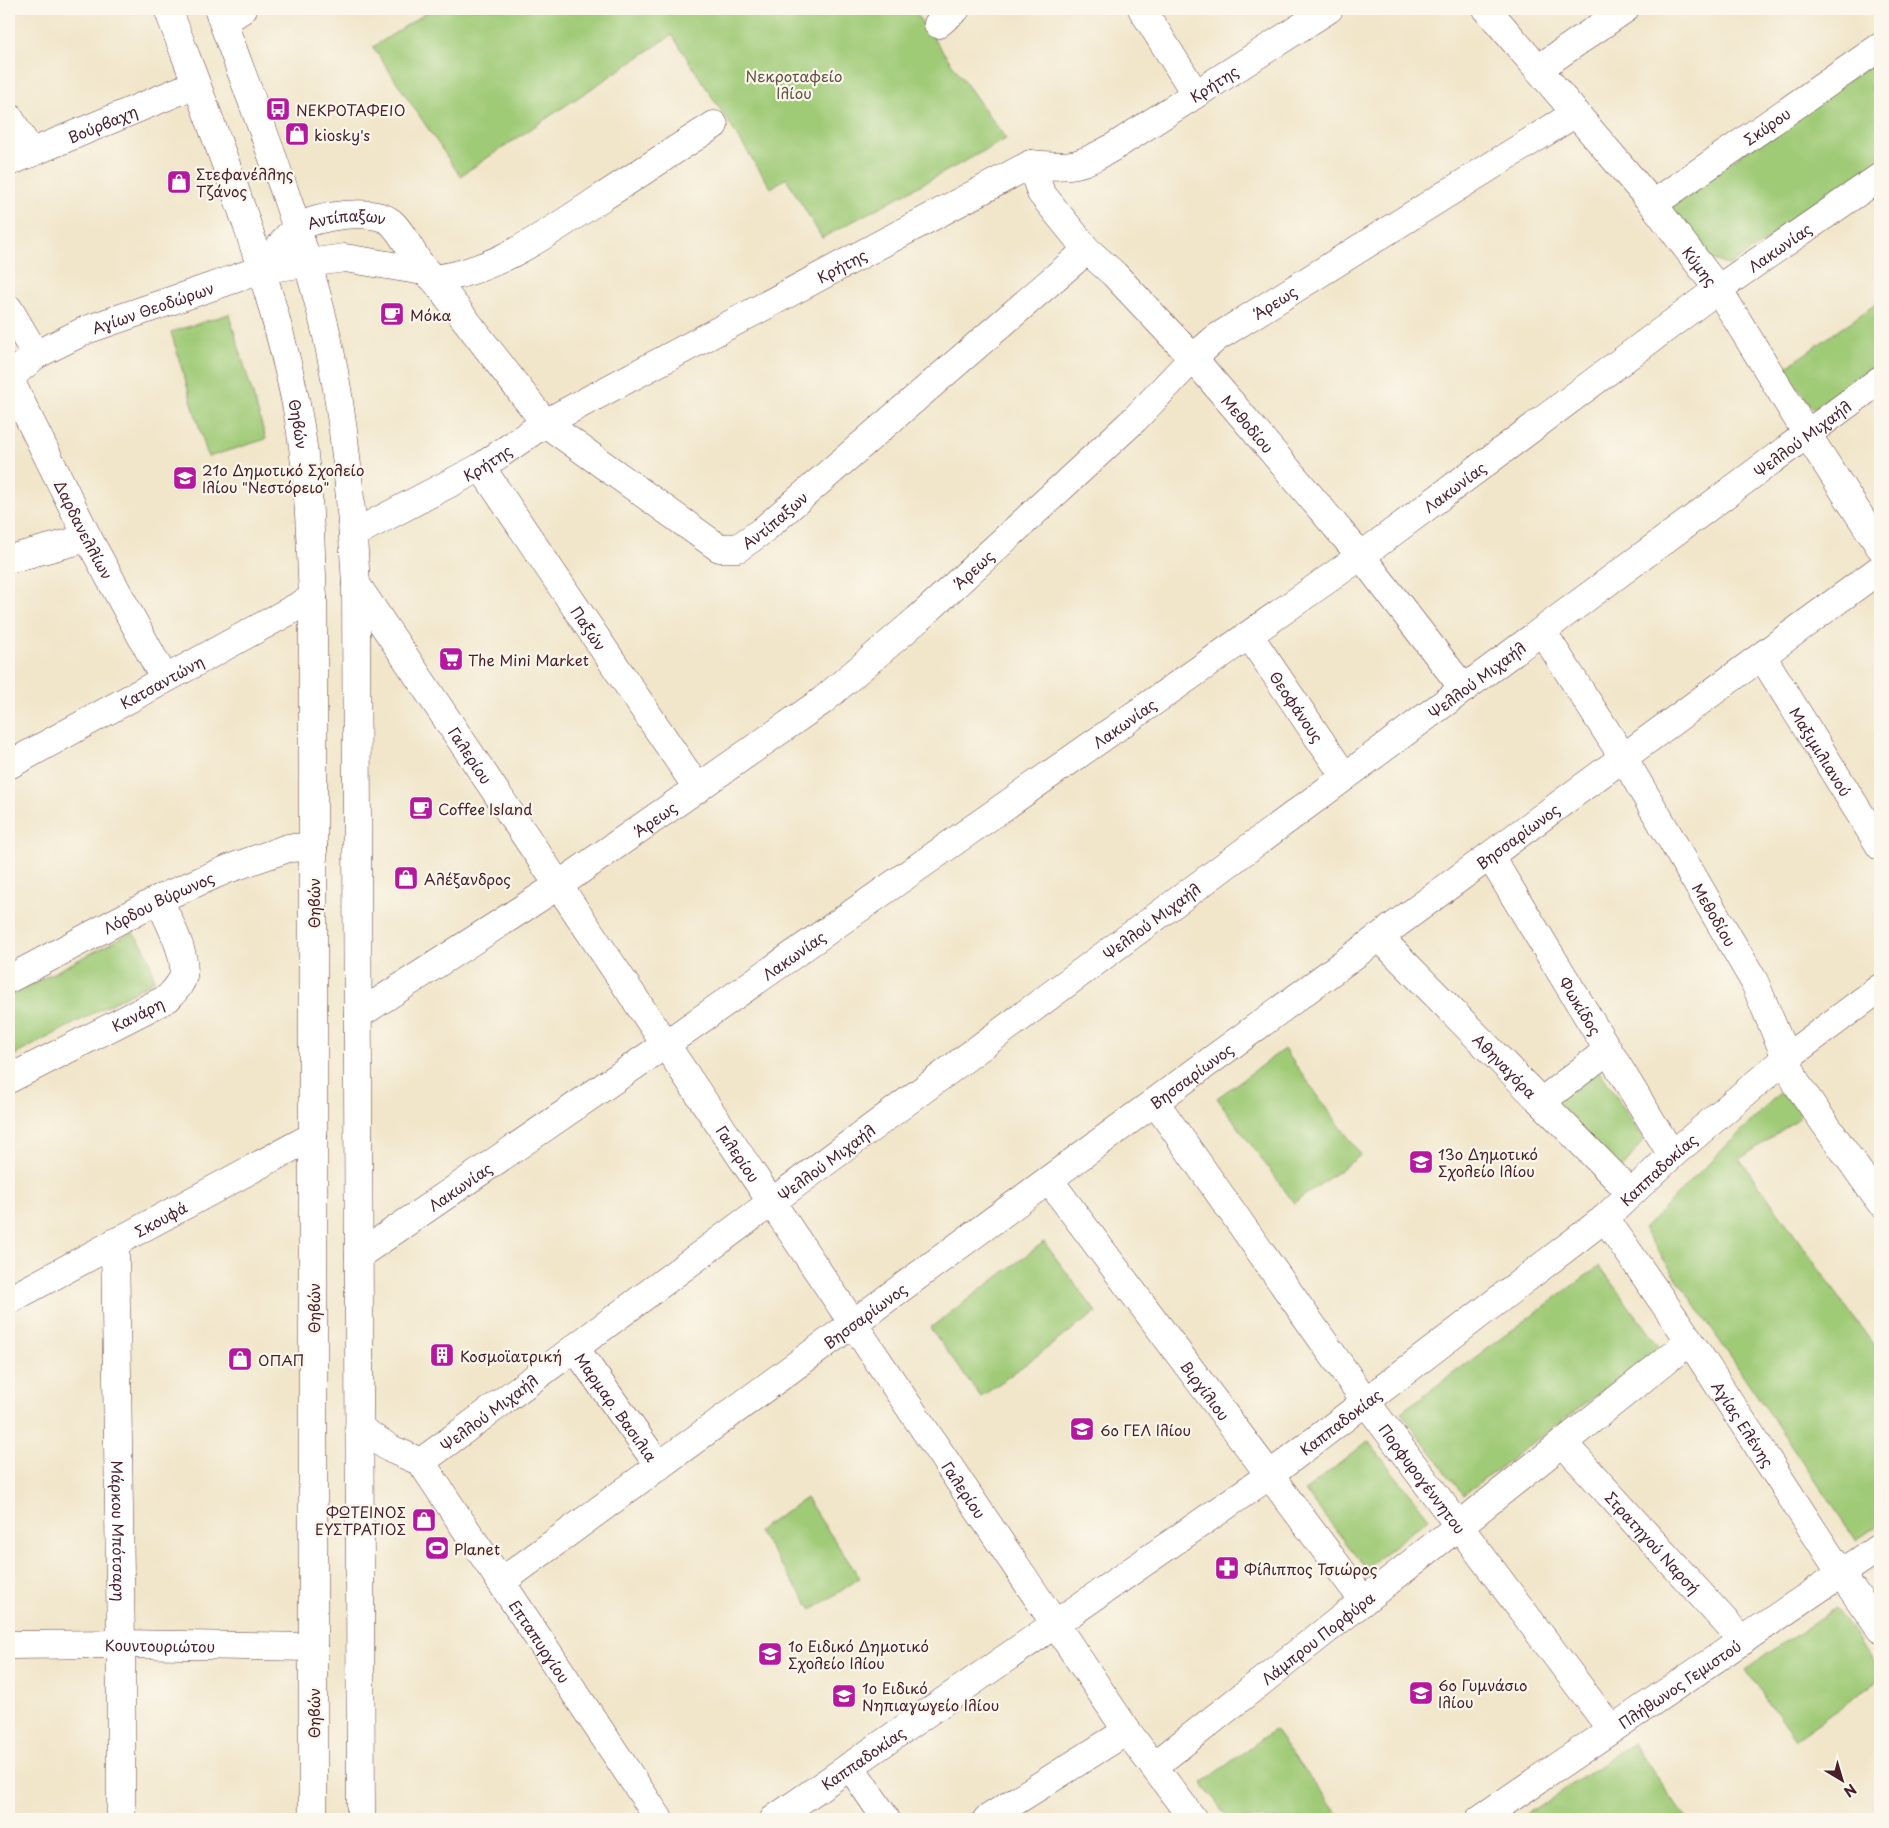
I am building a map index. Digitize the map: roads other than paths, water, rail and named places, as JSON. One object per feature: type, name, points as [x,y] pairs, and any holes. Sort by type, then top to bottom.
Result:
[{"type":"street","name":"Θηβών","points":[[168,9],[263,269],[285,351],[297,411],[310,522],[313,598],[313,1819]]},
{"type":"street","points":[[1142,9],[1195,93]]},
{"type":"street","name":"Κρήτης","points":[[353,534],[481,467],[545,423],[1031,164],[1062,167],[1085,163],[1115,146],[1195,93],[1329,9]]},
{"type":"street","name":"Κύμης","points":[[1487,9],[1652,204],[1718,289],[1807,434],[1880,547]]},
{"type":"street","points":[[1538,69],[1625,9]]},
{"type":"street","points":[[228,13],[256,110],[308,265],[327,336],[348,458],[356,584],[361,1819]]},
{"type":"street","name":"Σκύρου","points":[[1652,204],[1880,47]]},
{"type":"street","name":"Βούρβαχη","points":[[20,157],[196,84]]},
{"type":"street","name":"Άρεως","points":[[358,1015],[559,885],[822,701],[918,619],[1135,419],[1193,358],[1216,338],[1576,113]]},
{"type":"street","points":[[9,117],[20,157]]},
{"type":"street","points":[[308,265],[345,258],[429,275],[468,273],[553,230],[714,125]]},
{"type":"street","name":"Μεθοδίου","points":[[1031,164],[1040,193],[1087,250],[1114,274],[1193,358],[1361,556],[1464,689]]},
{"type":"street","name":"Λακωνίας","points":[[359,1255],[666,1044],[1361,556],[1718,289],[1880,177]]},
{"type":"street","name":"Αντίπαξων","points":[[263,269],[297,228],[333,216],[361,213],[379,216],[392,223],[429,275],[545,423],[719,548],[738,548],[769,524],[1087,250]]},
{"type":"street","name":"Αγίων Θεοδώρων","points":[[9,378],[36,355],[86,330],[263,269],[308,265]]},
{"type":"street","points":[[9,309],[36,355]]},
{"type":"street","name":"Δαρδανελλίων","points":[[9,378],[88,538],[164,678]]},
{"type":"street","name":"Ψελλού Μιχαήλ","points":[[422,1462],[1880,380]]},
{"type":"street","name":"Παξών","points":[[481,467],[698,789]]},
{"type":"street","points":[[9,559],[88,538]]},
{"type":"street","name":"Βησσαρίωνος","points":[[501,1582],[1880,569]]},
{"type":"street","name":"Γαλερίου","points":[[356,584],[1127,1731],[1193,1819]]},
{"type":"street","name":"Κατσαντώνη","points":[[9,765],[164,678],[313,598]]},
{"type":"street","name":"Μεθοδίου","points":[[1542,631],[1624,757],[1754,981],[1797,1084],[1880,1202]]},
{"type":"street","name":"Θεοφάνους","points":[[1249,635],[1345,777]]},
{"type":"street","name":"Μαξιμιλιανού","points":[[1762,656],[1880,846]]},
{"type":"street","name":"Λόρδου Βύρωνος","points":[[9,978],[159,899],[228,869],[288,848],[313,847]]},
{"type":"street","name":"Φωκίδος","points":[[1490,856],[1672,1154]]},
{"type":"street","name":"Κανάρη","points":[[9,1079],[168,998],[178,987],[183,977],[184,962],[159,899]]},
{"type":"street","name":"Αθηναγόρα","points":[[1379,937],[1631,1193]]},
{"type":"street","name":"Καππαδοκίας","points":[[774,1819],[1270,1475],[1605,1218],[1672,1154],[1786,1058],[1880,988]]},
{"type":"street","points":[[1541,1102],[1608,1050]]},
{"type":"street","name":"Πορφυρογέννητου","points":[[1155,1102],[1366,1402],[1611,1729]]},
{"type":"street","name":"Σκουφά","points":[[9,1300],[313,1136]]},
{"type":"street","name":"Βιργίλιου","points":[[1049,1180],[1363,1600]]},
{"type":"street","name":"Αγίας Ελένης","points":[[1605,1218],[1690,1341],[1842,1575],[1880,1628]]},
{"type":"street","name":"Μάρκου Μπότσαρη","points":[[115,1242],[121,1644],[121,1819]]},
{"type":"street","name":"Λάμπρου Πορφύρα","points":[[1154,1766],[1690,1341]]},
{"type":"street","name":"Μαρμαρ. Βασιλια","points":[[575,1348],[659,1466]]},
{"type":"street","points":[[359,1428],[391,1448],[422,1462]]},
{"type":"street","name":"Στρατηγού Ναρσή","points":[[1563,1443],[1743,1641]]},
{"type":"street","name":"Επταπυργίου","points":[[422,1462],[659,1819]]},
{"type":"street","name":"Πλήθωνος Γεμιστού","points":[[1480,1819],[1842,1575],[1880,1547]]},
{"type":"street","name":"Κουντουριώτου","points":[[9,1645],[121,1644],[313,1647]]},
{"type":"street","points":[[987,1819],[1127,1731]]},
{"type":"street","points":[[850,1766],[886,1819]]},
{"type":"place","name":"ΝΕΚΡΟΤΑΦΕΙΟ","points":[[278,109]]},
{"type":"place","name":"kiosky's","points":[[297,134]]},
{"type":"place","name":"Στεφανέλλης Τζάνος","points":[[179,182]]},
{"type":"place","name":"Μόκα","points":[[392,314]]},
{"type":"place","name":"21ο Δημοτικό Σχολείο Ιλίου \"Νεστόρειο\"","points":[[185,478]]},
{"type":"place","name":"The Mini Market","points":[[451,659]]},
{"type":"place","name":"Coffee Island","points":[[421,808]]},
{"type":"place","name":"Αλέξανδρος","points":[[406,878]]},
{"type":"place","name":"13ο Δημοτικό Σχολείο Ιλίου","points":[[1421,1162]]},
{"type":"place","name":"Κοσμοϊατρική","points":[[442,1355]]},
{"type":"place","name":"ΟΠΑΠ","points":[[240,1359]]},
{"type":"place","name":"6ο ΓΕΛ Ιλίου","points":[[1082,1429]]},
{"type":"place","name":"ΦΩΤΕΙΝΟΣ ΕΥΣΤΡΑΤΙΟΣ","points":[[424,1520]]},
{"type":"place","name":"Planet","points":[[437,1548]]},
{"type":"place","name":"Φίλιππος Τσιώρος","points":[[1227,1568]]},
{"type":"place","name":"1ο Ειδικό Δημοτικό Σχολείο Ιλίου","points":[[770,1654]]},
{"type":"place","name":"6ο Γυμνάσιο Ιλίου","points":[[1421,1693]]},
{"type":"place","name":"1ο Ειδικό Νηπιαγωγείο Ιλίου","points":[[844,1696]]},
{"type":"park label","name":"Νεκροταφείο Ιλίου","points":[[794,84]]}]
